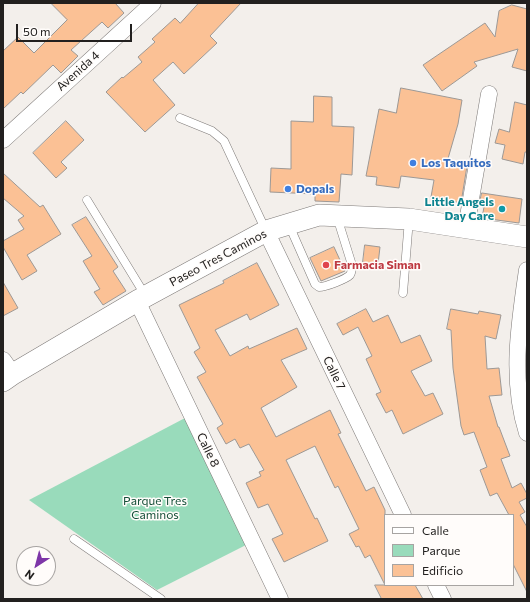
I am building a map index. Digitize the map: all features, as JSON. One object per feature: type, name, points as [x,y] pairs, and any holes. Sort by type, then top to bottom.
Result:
[{"type":"street","name":"Avenida 4","points":[[3,140],[153,3]]},
{"type":"street","points":[[466,228],[489,94]]},
{"type":"street","name":"Paseo Tres Caminos","points":[[6,372],[266,231],[319,215],[409,219],[527,237]]},
{"type":"street","name":"Calle 7","points":[[266,231],[403,514]]},
{"type":"street","points":[[527,270],[517,364],[518,390],[523,421],[527,433]]},
{"type":"street","name":"Calle 8","points":[[141,298],[280,599]]},
{"type":"street","points":[[436,586],[443,599]]},
{"type":"lane","points":[[180,118],[212,131],[224,142],[266,231]]},
{"type":"lane","points":[[86,200],[141,298]]},
{"type":"lane","points":[[289,224],[314,284],[319,287],[324,287],[349,276],[352,272],[352,265],[337,216]]},
{"type":"lane","points":[[403,293],[409,219]]},
{"type":"lane","points":[[74,539],[162,599]]},
{"type":"green space","name":"Parque Tres Caminos","points":[[185,418],[246,545],[157,590],[29,500]]},
{"type":"building","points":[[51,3],[115,3],[124,13],[108,28],[102,22],[71,50],[78,56],[61,73],[53,65],[23,94],[21,92],[3,109],[3,51],[18,37],[34,53],[67,20]]},
{"type":"building","points":[[199,3],[241,3],[210,36],[217,43],[184,74],[173,62],[153,80],[175,105],[145,132],[106,92],[122,77],[123,78],[142,62],[138,57],[155,42],[152,39],[175,18],[180,23]]},
{"type":"building","points":[[512,5],[527,9],[527,71],[512,67],[518,49],[474,62],[477,66],[442,91],[423,65],[485,23],[495,37],[499,11]]},
{"type":"building","points":[[401,88],[462,100],[458,124],[447,162],[467,166],[461,203],[431,197],[434,180],[401,176],[399,188],[376,185],[377,177],[366,176],[379,109],[396,113]]},
{"type":"building","points":[[314,96],[332,97],[332,126],[354,127],[352,175],[341,174],[339,202],[315,201],[315,194],[270,192],[271,168],[291,169],[291,121],[313,122]]},
{"type":"building","points":[[515,102],[527,105],[527,152],[525,152],[523,164],[502,159],[505,145],[495,143],[499,129],[509,132]]},
{"type":"building","points":[[66,121],[84,140],[61,162],[67,168],[56,178],[33,153]]},
{"type":"building","points":[[3,173],[40,207],[43,205],[61,234],[27,255],[37,271],[22,280],[3,247],[3,241],[24,229],[18,220],[24,216],[3,198]]},
{"type":"building","name":"Little Angels Day Care","points":[[482,193],[522,199],[519,223],[482,218],[484,207],[479,206]]},
{"type":"building","points":[[86,217],[118,267],[113,271],[126,291],[103,305],[94,292],[100,289],[83,261],[92,256],[72,225]]},
{"type":"building","points":[[365,245],[380,247],[378,264],[363,262]]},
{"type":"building","name":"Farmacia Siman","points":[[334,247],[345,271],[321,281],[310,258]]},
{"type":"building","points":[[257,263],[279,305],[250,320],[247,314],[215,330],[230,356],[248,346],[249,349],[297,328],[307,349],[281,360],[297,387],[261,408],[276,437],[330,410],[341,433],[338,434],[366,491],[374,487],[385,510],[384,583],[370,555],[365,558],[359,546],[356,547],[349,534],[359,529],[338,486],[335,488],[315,446],[286,460],[315,519],[317,518],[328,541],[284,562],[272,539],[283,534],[268,504],[258,508],[246,483],[261,476],[259,472],[264,470],[249,444],[240,448],[235,439],[226,444],[217,428],[223,424],[197,377],[206,372],[194,352],[200,348],[179,305],[224,283],[223,281]]},
{"type":"building","points":[[3,282],[18,308],[3,316]]},
{"type":"building","points":[[366,309],[373,322],[388,315],[401,343],[420,335],[432,361],[411,371],[425,396],[433,393],[443,414],[403,434],[392,410],[386,413],[376,394],[381,392],[366,359],[372,356],[358,327],[343,335],[337,324]]},
{"type":"building","points":[[451,309],[478,314],[479,311],[501,315],[496,339],[485,336],[487,369],[499,368],[502,395],[489,396],[498,427],[510,456],[501,459],[512,488],[521,483],[527,494],[527,498],[519,502],[525,512],[520,515],[527,527],[527,592],[514,566],[514,514],[508,514],[497,493],[490,496],[480,470],[487,467],[474,432],[464,435],[461,426],[453,368],[451,330],[447,329]]},
{"type":"building","points":[[375,585],[416,586],[423,599],[382,599]]},
{"type":"place","name":"Los Taquitos","points":[[413,163]]},
{"type":"place","name":"Dopals","points":[[288,189]]},
{"type":"place","name":"Little Angels Day Care","points":[[502,209]]},
{"type":"place","name":"Farmacia Siman","points":[[326,265]]}]
